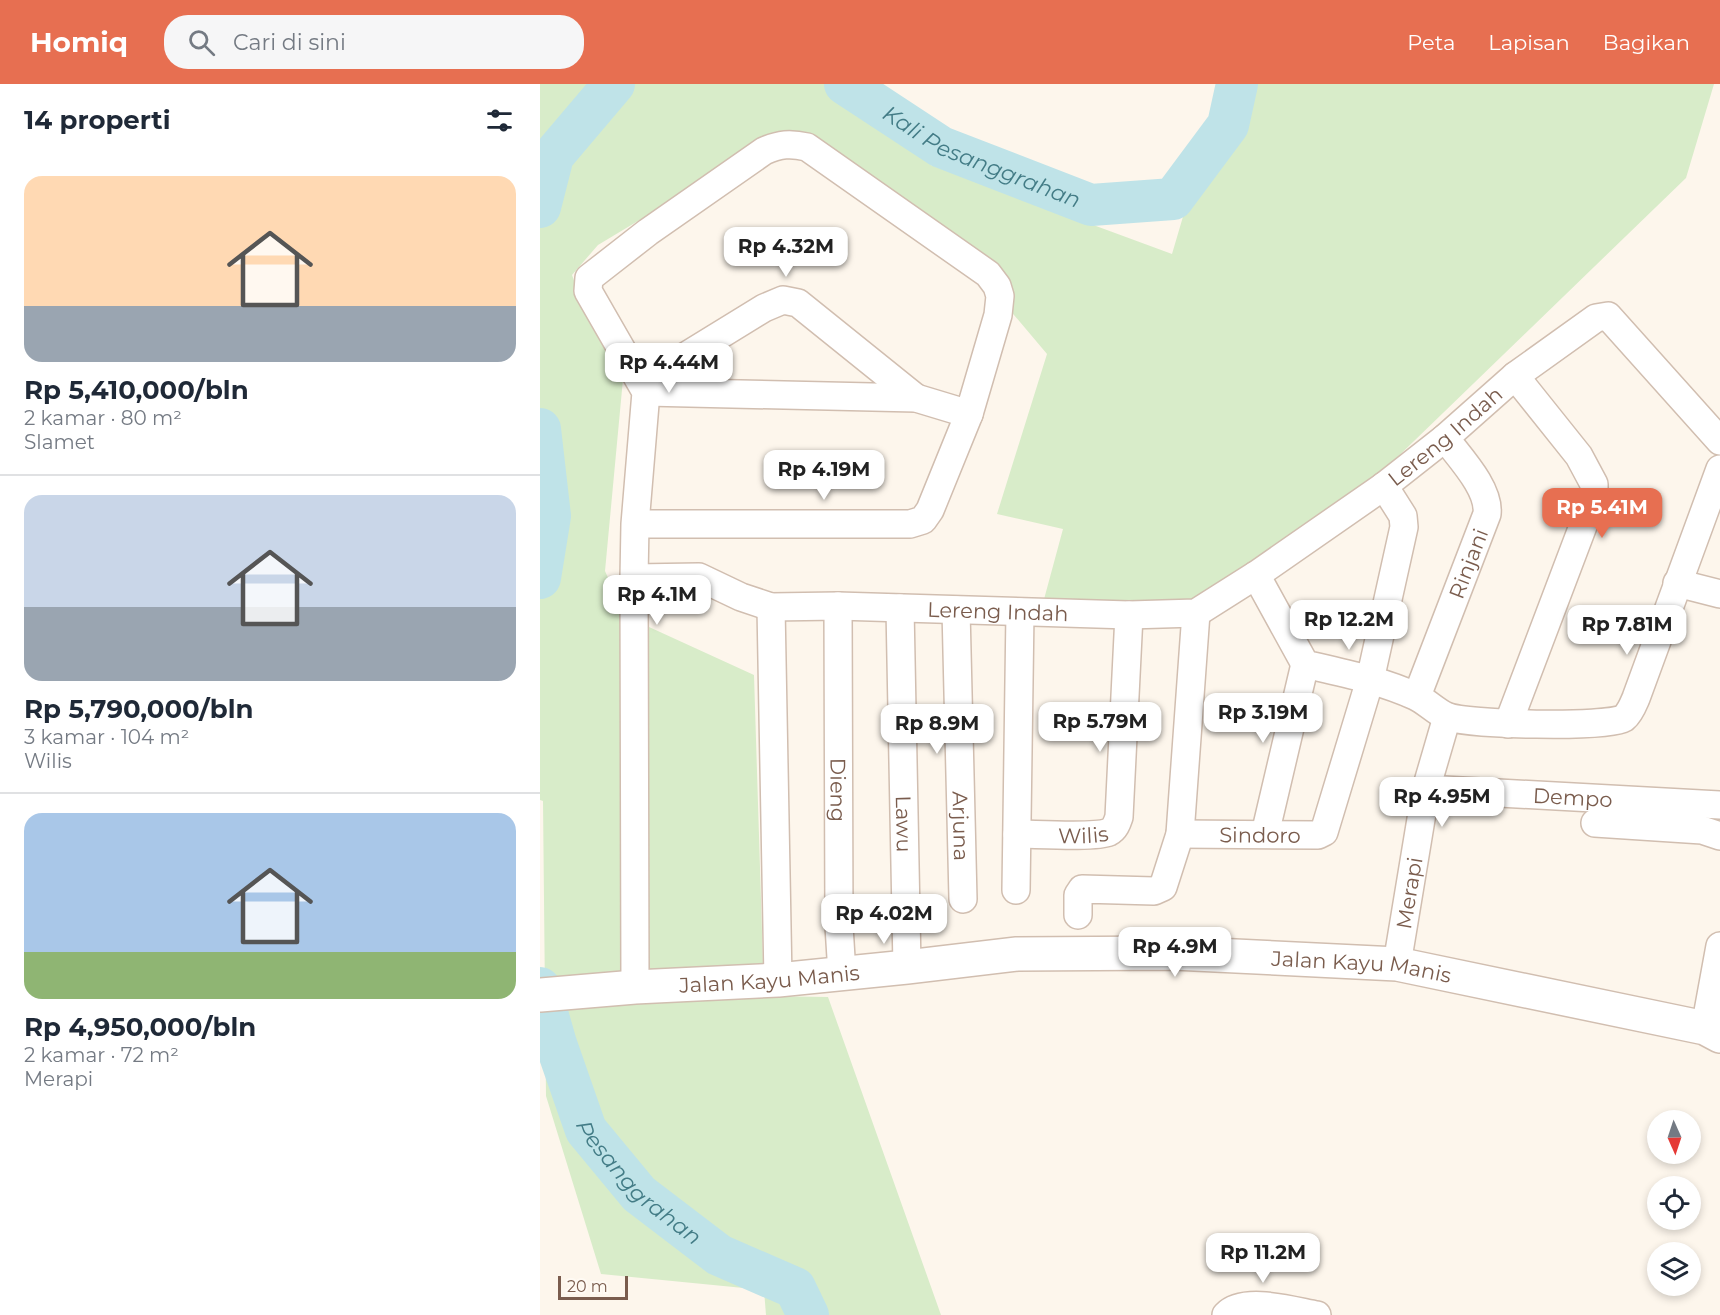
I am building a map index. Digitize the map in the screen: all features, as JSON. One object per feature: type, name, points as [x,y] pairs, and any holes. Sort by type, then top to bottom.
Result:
[{"type":"street","points":[[540,994],[635,987],[634,578],[635,524],[644,388],[588,291],[589,278],[648,232],[764,151],[780,144],[792,143],[807,147],[988,274],[997,286],[1000,296],[998,315],[969,414],[928,516],[918,523],[635,524]]},
{"type":"street","points":[[644,388],[764,308],[783,300],[798,303],[916,398]]},
{"type":"street","name":"Lereng Indah","points":[[634,578],[699,577],[741,597],[771,607],[838,606],[1129,615],[1196,613],[1256,576],[1384,486],[1445,438],[1515,376],[1596,318],[1608,316],[1720,441]]},
{"type":"street","points":[[1508,724],[1594,497],[1594,484],[1579,456],[1515,376]]},
{"type":"street","points":[[644,388],[916,398],[969,414]]},
{"type":"street","name":"Rinjani","points":[[1417,696],[1487,514],[1488,506],[1484,492],[1445,438]]},
{"type":"street","points":[[1305,663],[1370,680],[1417,696],[1447,717],[1508,724],[1603,723],[1624,717],[1636,699],[1720,469]]},
{"type":"street","points":[[1370,680],[1405,522],[1404,516],[1384,486]]},
{"type":"street","points":[[1256,576],[1305,663],[1265,834]]},
{"type":"street","points":[[1677,584],[1720,594]]},
{"type":"street","name":"Dieng","points":[[838,606],[839,915],[842,974]]},
{"type":"street","points":[[771,607],[778,981]]},
{"type":"street","name":"Lawu","points":[[900,608],[907,968]]},
{"type":"street","name":"Arjuna","points":[[956,610],[963,899]]},
{"type":"street","points":[[1016,890],[1020,612]]},
{"type":"street","points":[[1078,915],[1078,895],[1082,889],[1154,891],[1163,887],[1179,834],[1196,613]]},
{"type":"street","name":"Wilis","points":[[1017,834],[1094,835],[1109,832],[1117,823],[1129,615]]},
{"type":"street","name":"Sindoro","points":[[1179,834],[1318,836],[1324,832],[1370,680]]},
{"type":"street","name":"Merapi","points":[[1397,964],[1426,789],[1447,717]]},
{"type":"street","name":"Dempo","points":[[1426,789],[1720,805]]},
{"type":"street","points":[[1595,823],[1702,830],[1720,836]]},
{"type":"street","points":[[1712,1032],[1720,946]]},
{"type":"street","name":"Jalan Kayu Manis","points":[[635,987],[778,981],[1028,953],[1174,953],[1397,964],[1712,1032]]},
{"type":"street","points":[[1226,1315],[1231,1310],[1250,1305],[1317,1315]]},
{"type":"green space","points":[[540,84],[868,84],[870,94],[931,165],[1172,254],[1222,84],[1714,84],[1686,178],[1353,500],[1184,605],[1043,603],[1063,529],[997,514],[1047,354],[992,289],[786,132],[598,245],[572,275],[589,322],[623,379],[605,571],[625,616],[754,675],[764,996],[828,997],[941,1315],[766,1315],[764,1290],[601,1274],[546,1096],[543,801],[540,800]]},
{"type":"waterway","name":"Pesanggrahan","points":[[540,207],[553,156],[614,84]]},
{"type":"waterway","name":"Kali Pesanggrahan","points":[[845,84],[941,147],[1091,205],[1173,199],[1228,125],[1237,84]]},
{"type":"waterway","name":"Pesanggrahan","points":[[540,429],[550,516],[540,578]]},
{"type":"waterway","name":"Pesanggrahan","points":[[540,988],[556,1044],[586,1130],[639,1194],[719,1255],[795,1288],[808,1315]]}]
